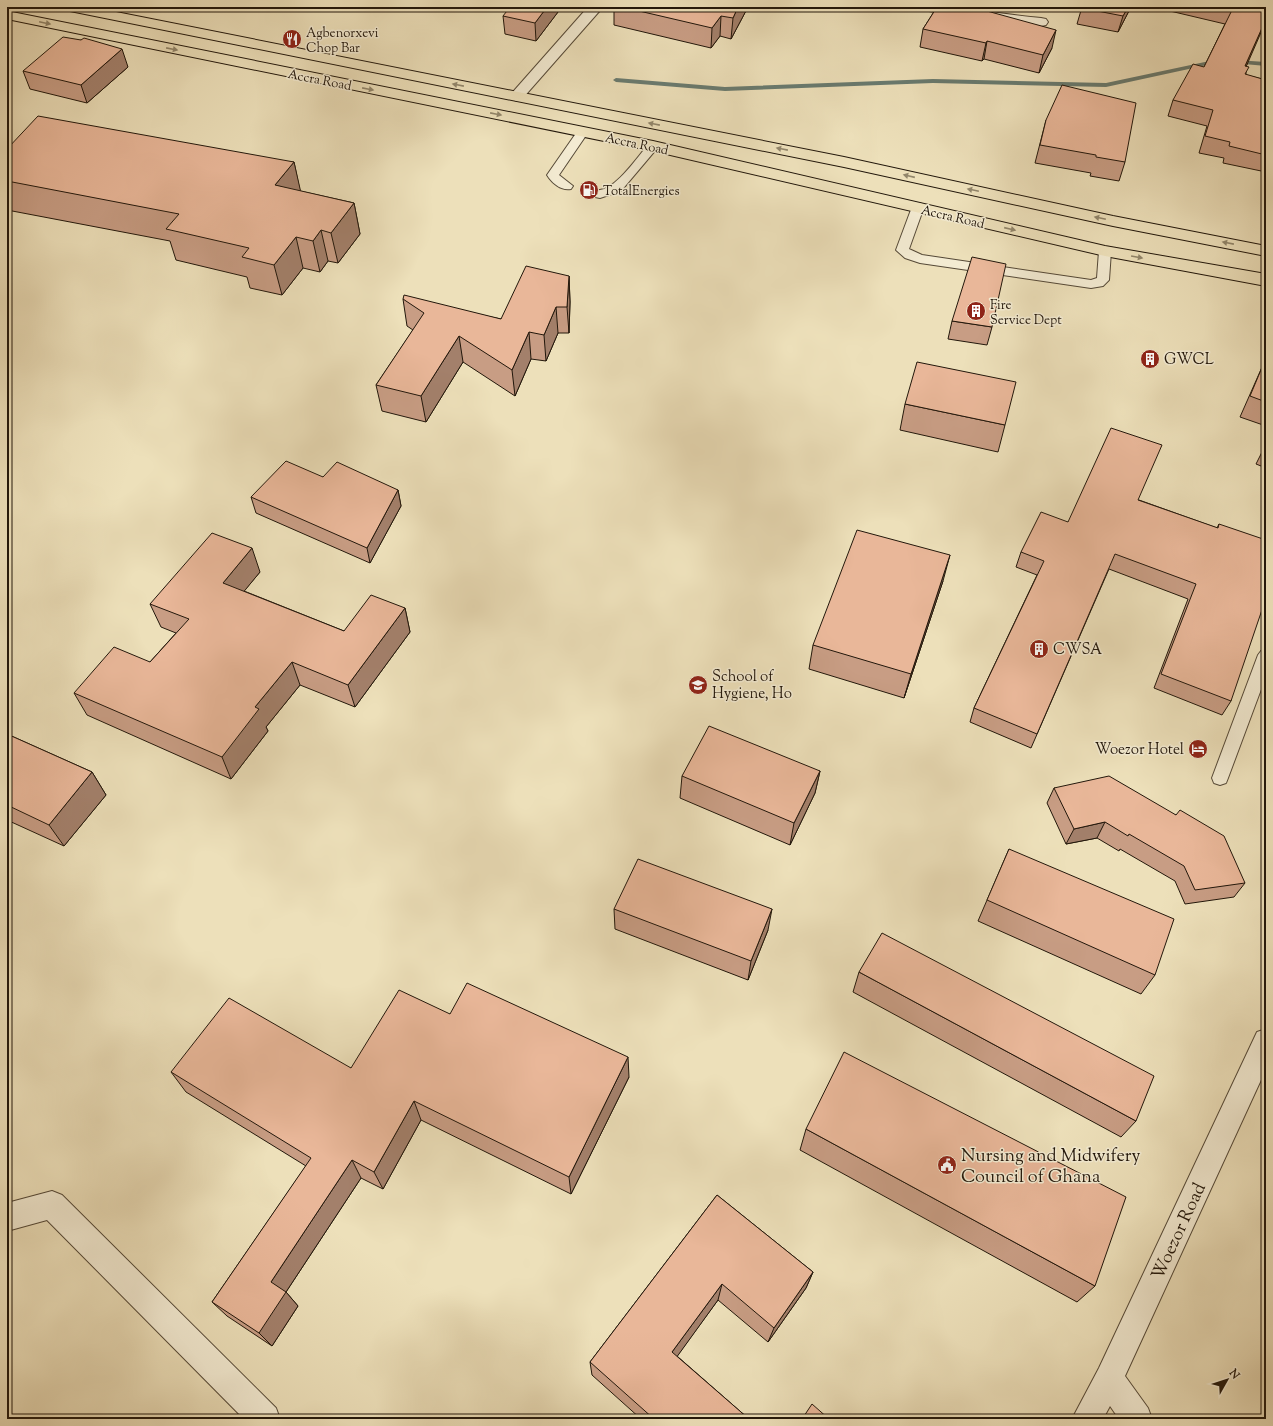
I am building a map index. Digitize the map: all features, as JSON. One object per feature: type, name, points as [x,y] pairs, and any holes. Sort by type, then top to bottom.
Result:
[{"type":"main road","name":"Accra Road","points":[[70,7],[844,162],[1113,221],[1266,251]]},
{"type":"main road","name":"Accra Road","points":[[7,15],[582,131],[653,146],[1105,251],[1266,280]]},
{"type":"street","points":[[517,96],[596,7]]},
{"type":"street","points":[[929,7],[977,16],[1041,22]]},
{"type":"street","name":"Woezor Road","points":[[1087,1419],[1109,1378],[1266,1041]]},
{"type":"street","points":[[7,1216],[52,1205],[265,1419]]},
{"type":"street","points":[[1109,1378],[1137,1419]]},
{"type":"lane","points":[[567,186],[556,180],[553,175],[582,131]]},
{"type":"lane","points":[[589,192],[600,194],[617,188],[653,146]]},
{"type":"lane","points":[[918,207],[902,250],[909,255],[920,259],[1091,284],[1099,283],[1103,280],[1105,251]]},
{"type":"lane","points":[[1220,778],[1266,655]]},
{"type":"building","points":[[510,7],[547,7],[535,23],[503,16]]},
{"type":"building","points":[[622,7],[738,7],[733,18],[721,16],[712,28]]},
{"type":"building","points":[[937,7],[977,7],[976,8],[1056,30],[1043,55],[987,41],[986,43],[923,29]]},
{"type":"building","points":[[1082,7],[1128,7],[1123,16]]},
{"type":"building","points":[[1227,7],[1266,7],[1266,19],[1245,66],[1249,67],[1245,74],[1266,80],[1266,155],[1229,146],[1230,142],[1205,136],[1213,110],[1173,100],[1193,64],[1204,67],[1233,8]]},
{"type":"building","points":[[63,37],[81,40],[84,38],[122,49],[81,85],[23,71]]},
{"type":"building","points":[[1062,85],[1136,103],[1125,162],[1040,145],[1046,120]]},
{"type":"building","points":[[38,116],[294,162],[275,185],[354,203],[331,233],[321,230],[313,241],[296,237],[274,265],[242,257],[249,248],[166,229],[179,214],[7,181],[7,149]]},
{"type":"building","name":"Fire Service Dept","points":[[972,257],[1006,264],[992,327],[952,321]]},
{"type":"building","points":[[526,266],[569,276],[567,307],[556,307],[544,335],[529,332],[512,370],[459,336],[421,396],[376,385],[424,313],[403,299],[404,295],[501,319]]},
{"type":"building","points":[[1266,358],[1266,402],[1250,396]]},
{"type":"building","points":[[917,362],[1016,382],[1005,425],[905,404]]},
{"type":"building","points":[[1111,428],[1162,445],[1138,500],[1218,528],[1219,524],[1266,540],[1266,598],[1231,701],[1161,674],[1196,584],[1115,554],[1037,734],[974,708],[1044,561],[1021,552],[1041,512],[1068,522]]},
{"type":"building","points":[[286,461],[323,477],[337,462],[398,490],[367,548],[251,497]]},
{"type":"building","points":[[857,530],[950,555],[911,674],[813,645]]},
{"type":"building","points":[[212,533],[252,548],[223,583],[344,631],[371,595],[405,608],[348,685],[292,662],[255,707],[259,709],[222,757],[74,693],[114,647],[150,662],[189,619],[150,604]]},
{"type":"building","points":[[709,726],[820,771],[794,823],[682,776]]},
{"type":"building","points":[[7,734],[92,772],[49,825],[7,805]]},
{"type":"building","points":[[1109,776],[1176,815],[1180,810],[1224,836],[1245,883],[1195,890],[1184,866],[1129,834],[1128,836],[1105,822],[1074,829],[1054,788]]},
{"type":"building","points":[[1009,849],[1174,919],[1155,975],[987,900]]},
{"type":"building","points":[[638,859],[772,909],[751,961],[614,909]]},
{"type":"building","points":[[882,933],[1154,1076],[1136,1121],[859,972]]},
{"type":"building","points":[[467,983],[628,1057],[569,1177],[414,1101],[374,1172],[352,1160],[271,1282],[286,1292],[259,1333],[212,1302],[311,1158],[171,1072],[229,998],[351,1068],[399,990],[450,1014]]},
{"type":"building","points":[[844,1052],[1126,1197],[1095,1286],[806,1129]]},
{"type":"building","points":[[717,1195],[813,1272],[774,1328],[722,1284],[672,1352],[749,1419],[654,1419],[590,1362]]},
{"type":"building","points":[[812,1404],[829,1419],[802,1419]]},
{"type":"waterway","points":[[616,80],[725,89],[933,81],[1106,85],[1219,61]]},
{"type":"waterway","points":[[1235,62],[1266,64]]},
{"type":"place","name":"Agbenorxevi Chop Bar","points":[[292,39]]},
{"type":"place","name":"TotalEnergies","points":[[589,190]]},
{"type":"place","name":"Fire Service Dept","points":[[976,311]]},
{"type":"place","name":"GWCL","points":[[1150,359]]},
{"type":"place","name":"CWSA","points":[[1039,649]]},
{"type":"place","name":"School of Hygiene, Ho","points":[[698,685]]},
{"type":"place","name":"Woezor Hotel","points":[[1198,749]]},
{"type":"place","name":"Nursing and Midwifery Council of Ghana","points":[[947,1165]]}]
